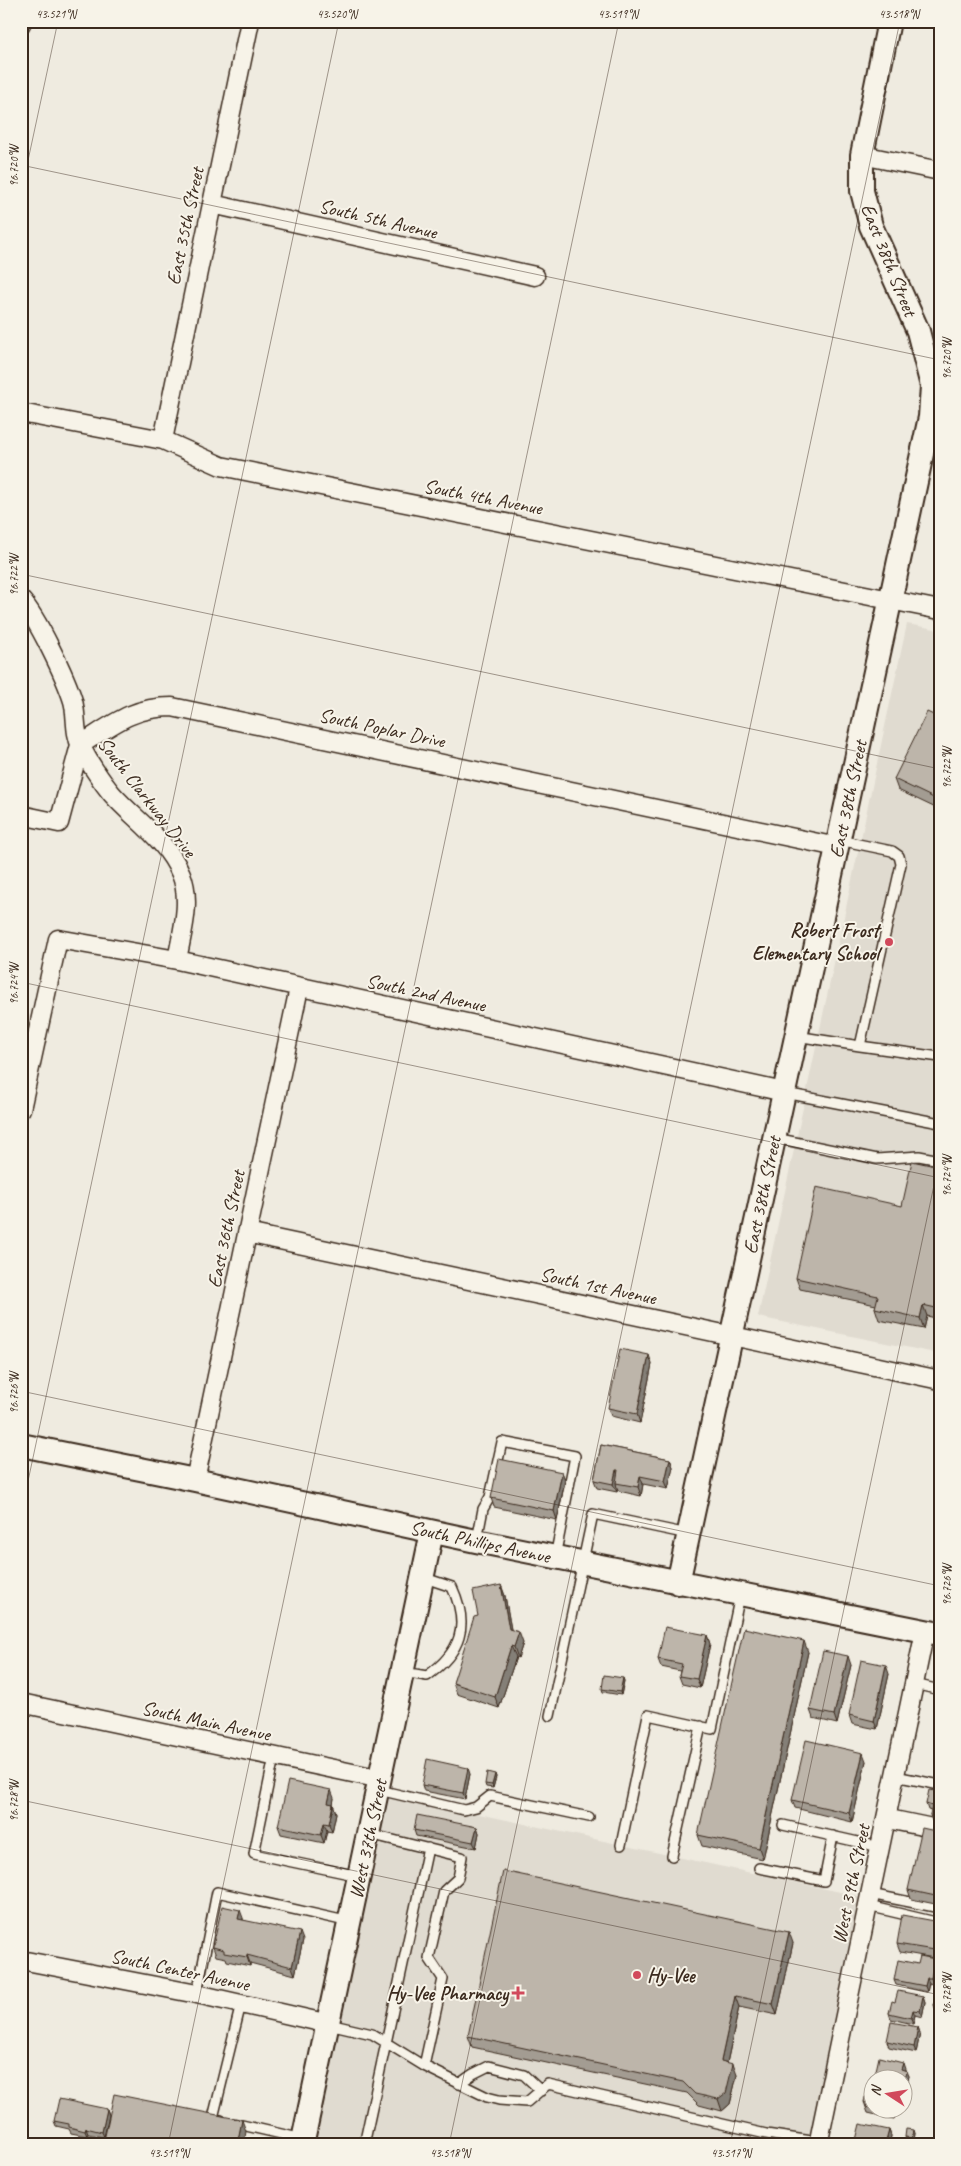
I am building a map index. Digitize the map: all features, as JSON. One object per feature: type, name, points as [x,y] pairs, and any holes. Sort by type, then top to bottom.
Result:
[{"type":"street","name":"East 35th Street","points":[[163,440],[250,21]]},
{"type":"street","name":"East 38th Street","points":[[678,1583],[936,387],[918,331],[871,226],[862,191],[862,155],[889,21]]},
{"type":"street","points":[[862,155],[940,170]]},
{"type":"street","name":"South 5th Avenue","points":[[212,204],[535,276]]},
{"type":"street","name":"South 4th Avenue","points":[[21,413],[163,440],[221,466],[940,610]]},
{"type":"street","points":[[21,600],[28,607],[73,701],[80,745]]},
{"type":"street","name":"South Poplar Drive","points":[[80,745],[134,712],[154,707],[172,707],[838,844]]},
{"type":"street","name":"South Clarkway Drive","points":[[21,815],[59,823],[80,745]]},
{"type":"street","name":"South Clarkway Drive","points":[[80,745],[111,793],[153,834],[173,858],[181,874],[186,889],[186,907],[177,960]]},
{"type":"street","name":"South 2nd Avenue","points":[[21,1109],[58,939],[177,960],[784,1092]]},
{"type":"street","name":"East 36th Street","points":[[195,1480],[299,988]]},
{"type":"street","name":"South 1st Avenue","points":[[247,1233],[940,1380]]},
{"type":"street","name":"South Phillips Avenue","points":[[21,1445],[195,1480],[476,1542],[932,1633]]},
{"type":"street","name":"West 37th Street","points":[[303,2142],[432,1532]]},
{"type":"street","name":"West 39th Street","points":[[818,2143],[914,1684],[932,1633]]},
{"type":"street","name":"South Main Avenue","points":[[21,1703],[274,1757],[380,1785]]},
{"type":"street","name":"South Center Avenue","points":[[21,1960],[198,1994],[329,2024]]},
{"type":"lane","points":[[838,844],[892,851],[899,856],[901,864],[860,1046]]},
{"type":"lane","points":[[796,1036],[940,1057]]},
{"type":"lane","points":[[784,1092],[940,1123]]},
{"type":"lane","points":[[774,1138],[877,1159],[919,1156],[940,1160]]},
{"type":"lane","points":[[476,1542],[483,1509],[490,1497],[502,1442],[575,1456],[555,1558]]},
{"type":"lane","points":[[550,1716],[593,1514],[688,1534]]},
{"type":"lane","points":[[403,1672],[427,1676],[440,1667],[451,1656],[458,1642],[462,1624],[460,1604],[452,1587],[422,1577]]},
{"type":"lane","points":[[621,1845],[648,1714],[712,1728],[740,1595]]},
{"type":"lane","points":[[914,1684],[940,1690]]},
{"type":"lane","points":[[672,1856],[701,1726]]},
{"type":"lane","points":[[274,1757],[254,1854],[360,1876]]},
{"type":"lane","points":[[895,1776],[940,1785]]},
{"type":"lane","points":[[380,1785],[464,1810],[476,1807],[490,1796],[589,1817]]},
{"type":"lane","points":[[886,1818],[940,1824]]},
{"type":"lane","points":[[886,1818],[940,1834]]},
{"type":"lane","points":[[783,1825],[880,1847]]},
{"type":"lane","points":[[369,1834],[462,1857],[458,1878],[444,1891],[429,1958],[443,1979],[424,2066]]},
{"type":"lane","points":[[759,1868],[824,1881],[833,1836]]},
{"type":"lane","points":[[364,2145],[428,1848]]},
{"type":"lane","points":[[198,1994],[218,1892],[350,1922]]},
{"type":"lane","points":[[869,1900],[940,1908]]},
{"type":"lane","points":[[869,1900],[940,1923]]},
{"type":"lane","points":[[241,2004],[214,2118],[303,2142]]},
{"type":"lane","points":[[329,2024],[372,2034],[424,2066],[459,2084],[499,2100],[527,2102],[548,2084],[766,2134],[818,2143]]},
{"type":"lane","points":[[459,2084],[489,2066],[524,2075],[541,2091]]},
{"type":"shaded area","points":[[907,624],[935,629],[940,635],[940,1354],[758,1317]]},
{"type":"shaded area","points":[[387,1794],[863,1897],[810,2145],[312,2145]]},
{"type":"building","points":[[927,712],[940,718],[940,801],[894,779]]},
{"type":"building","points":[[912,1161],[940,1167],[940,1309],[923,1305],[920,1318],[875,1308],[878,1296],[796,1278],[816,1187],[902,1206]]},
{"type":"building","points":[[620,1349],[649,1355],[637,1414],[608,1408]]},
{"type":"building","points":[[601,1445],[670,1459],[665,1481],[640,1476],[638,1487],[616,1483],[618,1470],[616,1470],[613,1484],[594,1480]]},
{"type":"building","points":[[499,1459],[562,1472],[554,1511],[491,1498]]},
{"type":"building","points":[[501,1585],[509,1629],[519,1632],[514,1647],[511,1646],[495,1697],[453,1683],[474,1617],[478,1616],[473,1591]]},
{"type":"building","points":[[665,1627],[707,1635],[697,1679],[679,1676],[682,1664],[658,1659]]},
{"type":"building","points":[[744,1628],[804,1641],[759,1848],[698,1835]]},
{"type":"building","points":[[823,1651],[848,1656],[834,1715],[810,1710]]},
{"type":"building","points":[[861,1660],[886,1665],[874,1721],[849,1715]]},
{"type":"building","points":[[604,1675],[623,1678],[620,1692],[602,1689]]},
{"type":"building","points":[[940,1726],[940,1748],[936,1748]]},
{"type":"building","points":[[806,1740],[863,1753],[849,1813],[792,1800]]},
{"type":"building","points":[[427,1759],[468,1768],[463,1793],[422,1785]]},
{"type":"building","points":[[487,1772],[495,1774],[492,1785],[485,1784]]},
{"type":"building","points":[[288,1781],[331,1790],[328,1803],[333,1804],[329,1824],[324,1823],[321,1835],[278,1826]]},
{"type":"building","points":[[938,1783],[940,1784],[940,1817],[930,1815],[932,1806],[926,1804],[929,1790],[936,1791]]},
{"type":"building","points":[[417,1815],[477,1827],[473,1842],[414,1830]]},
{"type":"building","points":[[922,1828],[940,1832],[940,1897],[908,1890]]},
{"type":"building","name":"Hy-Vee","points":[[503,1871],[789,1932],[773,2004],[735,1996],[721,2061],[733,2064],[726,2093],[718,2099],[695,2094],[683,2082],[468,2036]]},
{"type":"building","points":[[222,1906],[240,1910],[238,1919],[300,1932],[292,1967],[247,1955],[247,1957],[224,1953],[224,1950],[213,1947]]},
{"type":"building","points":[[902,1915],[940,1922],[940,1951],[897,1944]]},
{"type":"building","points":[[920,1956],[935,1959],[931,1978],[927,1978],[925,1986],[894,1980],[898,1960],[918,1964]]},
{"type":"building","points":[[898,1991],[923,1996],[920,2011],[913,2010],[911,2018],[889,2013],[892,2001],[895,2002]]},
{"type":"building","points":[[936,1996],[940,1997],[940,2007],[934,2005]]},
{"type":"building","points":[[891,2022],[918,2027],[914,2047],[887,2041]]},
{"type":"building","points":[[879,2057],[903,2063],[901,2068],[877,2068]]},
{"type":"building","points":[[114,2094],[242,2120],[237,2145],[103,2145]]},
{"type":"building","points":[[59,2099],[107,2109],[102,2132],[86,2128],[85,2131],[69,2127],[69,2124],[54,2121]]},
{"type":"building","points":[[937,2099],[940,2100],[940,2106],[936,2105]]},
{"type":"building","points":[[860,2124],[889,2130],[885,2145],[856,2140]]},
{"type":"building","points":[[906,2129],[914,2130],[912,2138],[905,2137]]},
{"type":"place","name":"Robert Frost Elementary School","points":[[889,942]]},
{"type":"place","name":"Hy-Vee","points":[[637,1975]]},
{"type":"place","name":"Hy-Vee Pharmacy","points":[[518,1993]]}]
